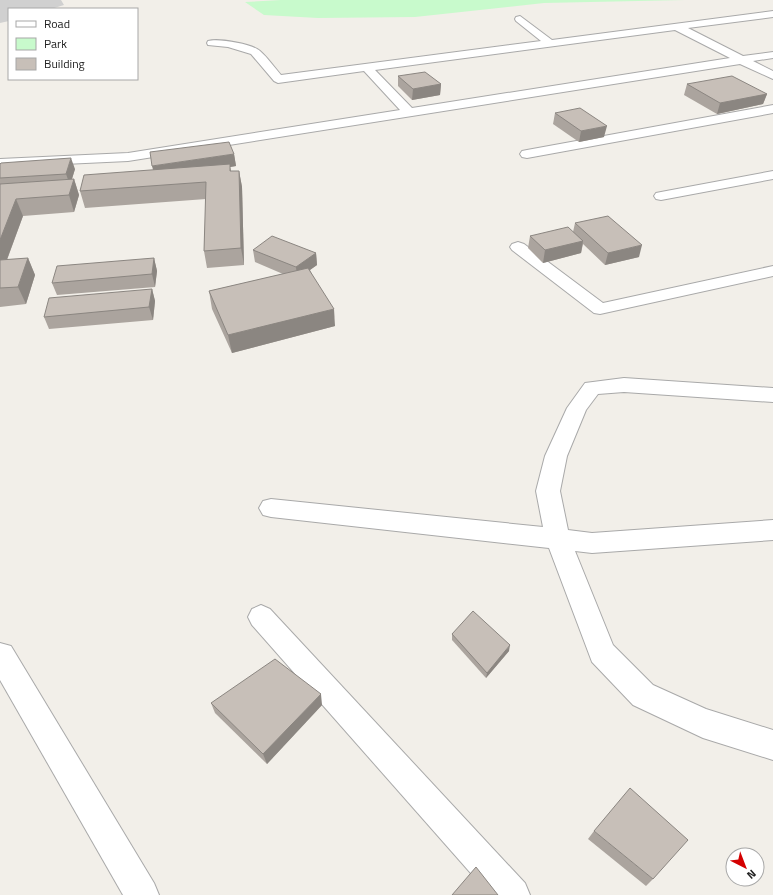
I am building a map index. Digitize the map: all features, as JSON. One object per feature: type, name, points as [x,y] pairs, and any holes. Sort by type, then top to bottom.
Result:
[{"type":"street","points":[[212,43],[229,44],[255,52],[278,79],[368,69],[679,28],[773,14]]},
{"type":"street","points":[[520,19],[551,44]]},
{"type":"street","points":[[679,28],[773,76]]},
{"type":"street","points":[[0,163],[128,157],[773,55]]},
{"type":"street","points":[[368,69],[408,112]]},
{"type":"street","points":[[527,154],[773,109]]},
{"type":"street","points":[[660,196],[773,175]]},
{"type":"street","points":[[518,248],[600,309],[773,271]]},
{"type":"street","points":[[773,395],[624,385],[592,388],[577,408],[556,456],[548,491],[558,539],[602,653],[642,695],[703,723],[773,745]]},
{"type":"street","points":[[271,508],[592,543],[773,530]]},
{"type":"street","points":[[262,617],[513,895]]},
{"type":"street","points":[[1,655],[142,895]]},
{"type":"shaded area","points":[[0,0],[61,0],[64,5],[54,8],[8,8],[8,21],[0,23]]},
{"type":"green space","points":[[281,0],[685,0],[544,3],[415,17],[318,18],[264,15],[245,2]]},
{"type":"building","points":[[425,72],[441,84],[413,89],[398,76]]},
{"type":"building","points":[[732,76],[767,94],[720,103],[687,84]]},
{"type":"building","points":[[580,108],[607,126],[581,131],[555,113]]},
{"type":"building","points":[[229,142],[234,154],[152,166],[150,152]]},
{"type":"building","points":[[71,158],[66,174],[0,178],[1,163]]},
{"type":"building","points":[[230,164],[230,171],[239,171],[241,248],[204,251],[206,182],[80,191],[84,175]]},
{"type":"building","points":[[74,179],[69,195],[16,199],[0,240],[0,184]]},
{"type":"building","points":[[608,216],[642,245],[608,253],[575,223]]},
{"type":"building","points":[[568,227],[583,241],[545,250],[530,236]]},
{"type":"building","points":[[272,236],[316,253],[296,267],[253,250]]},
{"type":"building","points":[[28,258],[18,287],[0,288],[0,260]]},
{"type":"building","points":[[154,258],[152,274],[52,283],[57,266]]},
{"type":"building","points":[[308,268],[334,309],[228,335],[209,291]]},
{"type":"building","points":[[152,289],[149,307],[44,317],[49,298]]},
{"type":"building","points":[[473,611],[510,645],[487,673],[452,634]]},
{"type":"building","points":[[275,659],[321,694],[263,754],[211,703]]},
{"type":"building","points":[[630,788],[688,840],[653,879],[594,831]]},
{"type":"building","points":[[476,867],[498,895],[452,895]]}]
